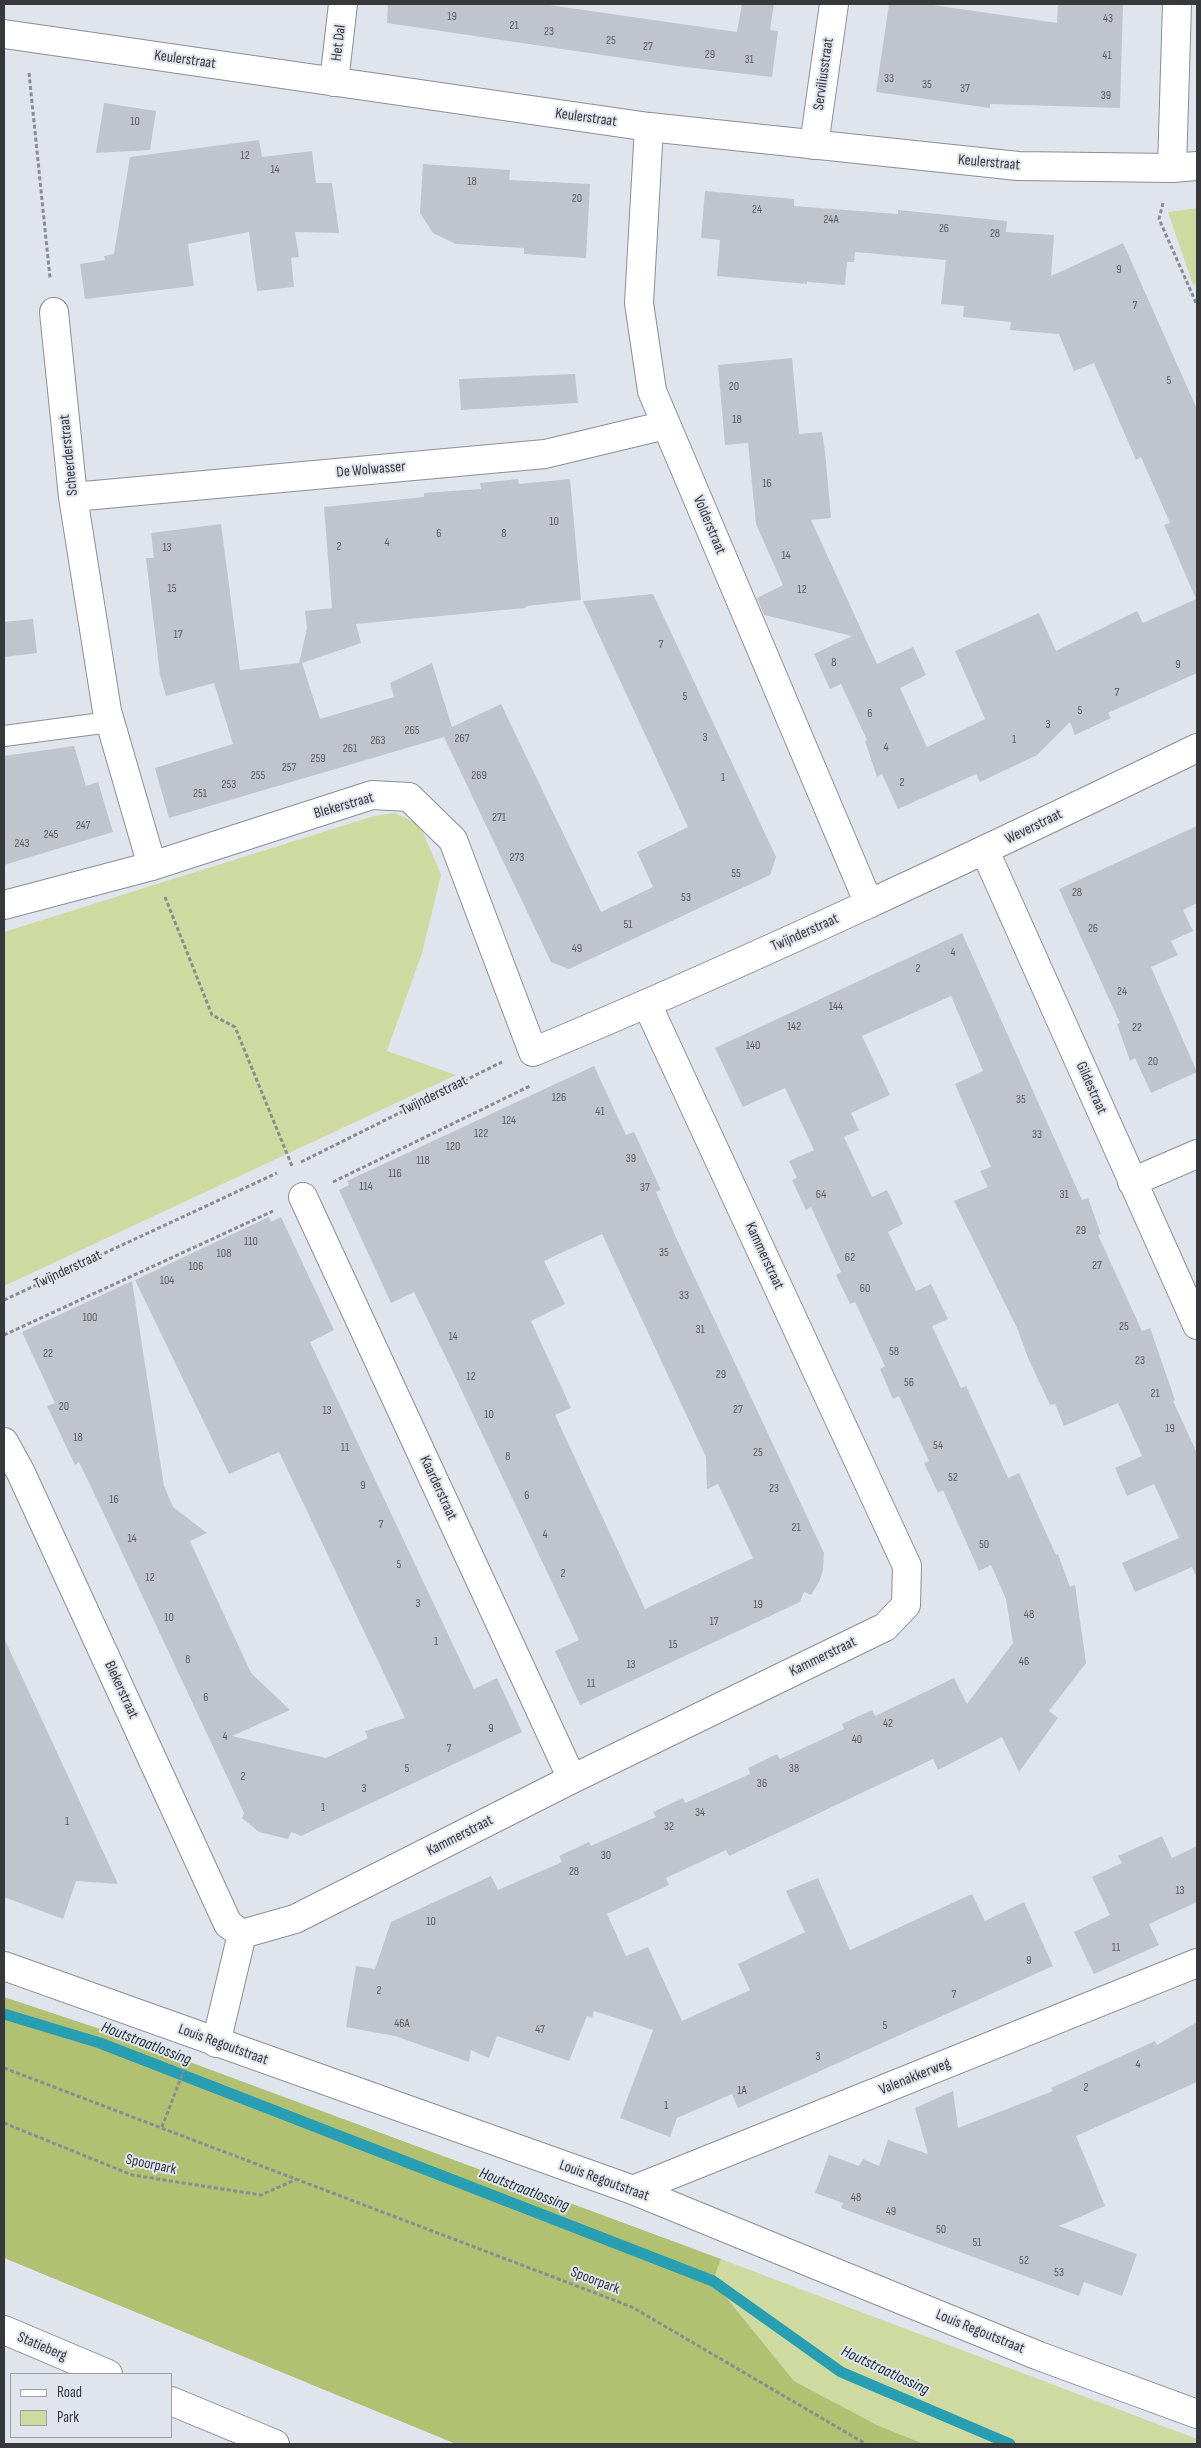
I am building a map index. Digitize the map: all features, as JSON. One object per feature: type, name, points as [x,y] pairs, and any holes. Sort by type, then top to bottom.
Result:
[{"type":"street","name":"Het Dal","points":[[334,82],[344,4]]},
{"type":"street","name":"Serviliusstraat","points":[[814,145],[834,4]]},
{"type":"street","points":[[1178,4],[1184,167]]},
{"type":"street","name":"Keulerstraat","points":[[15,36],[649,127],[1018,166],[1184,167]]},
{"type":"street","name":"Volderstraat","points":[[649,127],[640,303],[652,391],[869,904]]},
{"type":"street","name":"Scheerderstraat","points":[[54,312],[73,497],[110,722],[152,866]]},
{"type":"street","name":"De Wolwasser","points":[[73,497],[545,454],[666,425]]},
{"type":"street","name":"Weverstraat","points":[[869,904],[985,851],[1197,748]]},
{"type":"street","name":"Blekerstraat","points":[[4,906],[152,866],[372,796],[409,797],[453,840],[533,1052]]},
{"type":"street","name":"Gildestraat","points":[[985,851],[1197,1325]]},
{"type":"street","name":"Twijnderstraat","points":[[533,1052],[647,1004],[869,904]]},
{"type":"street","name":"Kammerstraat","points":[[242,1934],[295,1920],[572,1779],[885,1626],[906,1605],[907,1566],[647,1004]]},
{"type":"street","points":[[1132,1182],[1197,1154]]},
{"type":"street","name":"Kaarderstraat","points":[[303,1197],[572,1779]]},
{"type":"street","name":"Blekerstraat","points":[[4,1442],[21,1473],[228,1924],[242,1934]]},
{"type":"street","points":[[216,2043],[242,1934]]},
{"type":"street","name":"Valenakkerweg","points":[[633,2190],[1197,1963]]},
{"type":"street","name":"Louis Regoutstraat","points":[[4,1966],[633,2190],[1039,2356],[1197,2414]]},
{"type":"street","name":"Statieberg","points":[[4,2330],[106,2373]]},
{"type":"street","points":[[172,2401],[275,2444]]},
{"type":"lane","points":[[4,736],[110,722]]},
{"type":"path","points":[[15,36],[54,312]]},
{"type":"path","points":[[1184,167],[1159,219],[1197,305]]},
{"type":"path","points":[[152,866],[212,1015],[235,1027],[303,1197]]},
{"type":"path","name":"Twijnderstraat","points":[[4,1300],[292,1166],[506,1060],[533,1052]]},
{"type":"path","points":[[162,2127],[185,2066]]},
{"type":"path","name":"Spoorpark","points":[[4,2068],[632,2307],[866,2444]]},
{"type":"path","name":"Spoorpark","points":[[4,2123],[132,2176],[261,2195],[298,2179]]},
{"type":"green space","points":[[1197,208],[1197,283],[1193,285],[1168,212]]},
{"type":"green space","points":[[395,813],[420,825],[441,875],[422,953],[387,1051],[456,1075],[4,1286],[4,932],[374,816]]},
{"type":"green space","points":[[4,1997],[106,2031],[721,2259],[713,2281],[794,2381],[877,2425],[924,2444],[456,2444],[4,2258]]},
{"type":"green space","points":[[721,2259],[1197,2439],[1197,2444],[924,2444],[877,2425],[794,2381],[713,2281]]},
{"type":"building","points":[[388,4],[542,4],[737,32],[742,4],[774,4],[770,30],[778,31],[772,77],[677,66],[387,23]]},
{"type":"building","points":[[889,4],[926,4],[1057,23],[1058,4],[1123,4],[1120,108],[990,104],[990,108],[876,92]]},
{"type":"building","points":[[104,103],[156,111],[150,150],[96,153]]},
{"type":"building","points":[[259,140],[262,157],[312,151],[316,183],[332,183],[339,233],[295,232],[299,257],[291,258],[294,287],[257,291],[249,232],[188,244],[194,286],[85,299],[80,264],[105,260],[104,256],[114,254],[130,157]]},
{"type":"building","points":[[423,164],[510,170],[509,180],[590,184],[586,258],[524,254],[524,248],[456,244],[433,233],[420,213]]},
{"type":"building","points":[[705,191],[794,199],[794,206],[898,214],[898,210],[1007,221],[1006,232],[1054,235],[1051,276],[1123,243],[1197,409],[1197,673],[1108,713],[1111,718],[1075,735],[1070,722],[1037,755],[980,782],[976,774],[898,809],[882,774],[877,777],[865,741],[867,740],[841,684],[830,689],[814,654],[852,636],[764,615],[757,598],[783,585],[756,524],[748,443],[725,445],[718,365],[792,358],[799,434],[822,432],[825,452],[831,518],[811,520],[877,664],[913,647],[926,675],[900,688],[927,747],[985,719],[955,651],[1039,613],[1056,651],[1137,611],[1143,623],[1196,599],[1164,525],[1170,523],[1141,457],[1136,460],[1094,363],[1074,371],[1059,334],[1010,330],[1011,322],[963,317],[964,306],[941,304],[946,260],[855,252],[854,262],[847,262],[845,285],[807,282],[807,284],[717,276],[720,240],[701,238]]},
{"type":"building","points":[[575,374],[578,403],[461,410],[459,379]]},
{"type":"building","points":[[518,479],[519,484],[570,479],[581,600],[527,606],[525,608],[356,624],[361,643],[302,663],[320,719],[394,697],[390,683],[432,663],[452,727],[501,704],[601,912],[653,887],[637,852],[688,827],[583,601],[653,594],[776,857],[770,875],[569,969],[551,962],[444,737],[169,818],[155,768],[233,744],[214,683],[166,696],[160,675],[146,558],[154,558],[151,533],[221,524],[240,670],[299,663],[307,628],[305,611],[332,608],[324,507],[424,497],[424,493],[481,489],[480,483]]},
{"type":"building","points":[[33,619],[37,653],[4,657],[4,622]]},
{"type":"building","points":[[74,746],[86,786],[98,782],[113,832],[4,865],[4,756]]},
{"type":"building","points":[[1197,826],[1197,903],[1183,910],[1193,931],[1171,941],[1178,955],[1151,967],[1197,1072],[1151,1093],[1135,1058],[1130,1061],[1117,1024],[1120,1023],[1059,889]]},
{"type":"building","points":[[962,933],[1082,1200],[1088,1198],[1101,1234],[1098,1235],[1142,1331],[1150,1328],[1175,1400],[1173,1401],[1197,1453],[1197,1579],[1192,1567],[1135,1592],[1122,1563],[1179,1538],[1154,1484],[1127,1496],[1115,1468],[1142,1456],[1118,1403],[1064,1426],[1055,1404],[1050,1405],[1028,1358],[1018,1330],[954,1201],[988,1187],[980,1171],[991,1167],[955,1084],[983,1071],[951,996],[862,1036],[890,1095],[851,1113],[859,1130],[844,1137],[872,1197],[887,1190],[903,1224],[888,1232],[916,1291],[931,1284],[948,1319],[932,1326],[961,1388],[966,1386],[1008,1478],[1019,1473],[1056,1555],[1058,1554],[1070,1587],[1075,1585],[1086,1663],[1049,1711],[1058,1718],[1019,1772],[1002,1737],[938,1770],[933,1759],[729,1856],[726,1850],[666,1878],[669,1885],[607,1914],[626,1956],[648,1947],[682,2021],[750,1990],[738,1964],[805,1932],[786,1891],[818,1878],[850,1950],[972,1894],[985,1921],[1024,1902],[1053,1966],[738,2108],[732,2094],[677,2118],[670,2137],[620,2118],[653,2030],[594,2011],[592,2018],[587,2016],[569,2061],[497,2036],[489,2058],[471,2050],[469,2062],[395,2036],[346,2027],[356,1966],[375,1969],[391,1922],[491,1876],[498,1890],[562,1862],[559,1856],[589,1842],[591,1846],[656,1817],[653,1812],[683,1798],[685,1803],[750,1774],[748,1768],[777,1754],[780,1759],[844,1729],[842,1724],[872,1710],[875,1716],[954,1678],[967,1704],[1013,1643],[1006,1599],[991,1565],[979,1571],[943,1490],[938,1493],[924,1463],[929,1461],[899,1396],[893,1399],[880,1369],[885,1366],[855,1302],[850,1304],[836,1275],[841,1272],[811,1207],[806,1210],[792,1180],[797,1178],[789,1161],[814,1150],[785,1088],[743,1107],[715,1048]]},
{"type":"building","points":[[594,1066],[626,1135],[634,1132],[661,1190],[656,1192],[679,1244],[824,1553],[823,1570],[819,1582],[811,1595],[804,1592],[800,1602],[580,1705],[555,1651],[579,1640],[414,1292],[391,1303],[339,1190],[349,1185],[347,1181]],"holes":[[[602,1234],[706,1457],[707,1489],[718,1484],[753,1558],[645,1609],[555,1415],[571,1408],[531,1321],[565,1304],[544,1261]]]},
{"type":"building","points":[[269,1217],[271,1222],[281,1217],[334,1330],[310,1342],[474,1689],[497,1678],[522,1732],[301,1836],[291,1832],[288,1839],[259,1832],[242,1818],[244,1813],[111,1529],[79,1462],[75,1465],[47,1406],[55,1403],[22,1332],[132,1281],[164,1486],[173,1507],[207,1533],[190,1541],[251,1673],[290,1710],[232,1736],[326,1758],[368,1738],[365,1731],[405,1718],[279,1452],[229,1474],[135,1280]]},
{"type":"building","points":[[4,1638],[118,1884],[76,1881],[63,1919],[4,1897]]},
{"type":"building","points":[[1162,1836],[1172,1858],[1197,1846],[1197,1902],[1149,1924],[1159,1945],[1094,1974],[1074,1932],[1110,1915],[1092,1877],[1122,1863],[1118,1856]]},
{"type":"building","points":[[1197,2022],[1197,2082],[1076,2136],[1105,2206],[1059,2226],[1137,2254],[1122,2296],[1084,2282],[1079,2296],[841,2208],[843,2203],[815,2193],[829,2155],[859,2166],[863,2159],[879,2166],[888,2140],[928,2154],[915,2108],[953,2091],[958,2128],[1053,2091],[1051,2088],[1155,2041],[1157,2045]]},
{"type":"waterway","name":"Houtstraatlossing","points":[[4,2014],[100,2043],[713,2281],[841,2372],[1010,2444]]}]
